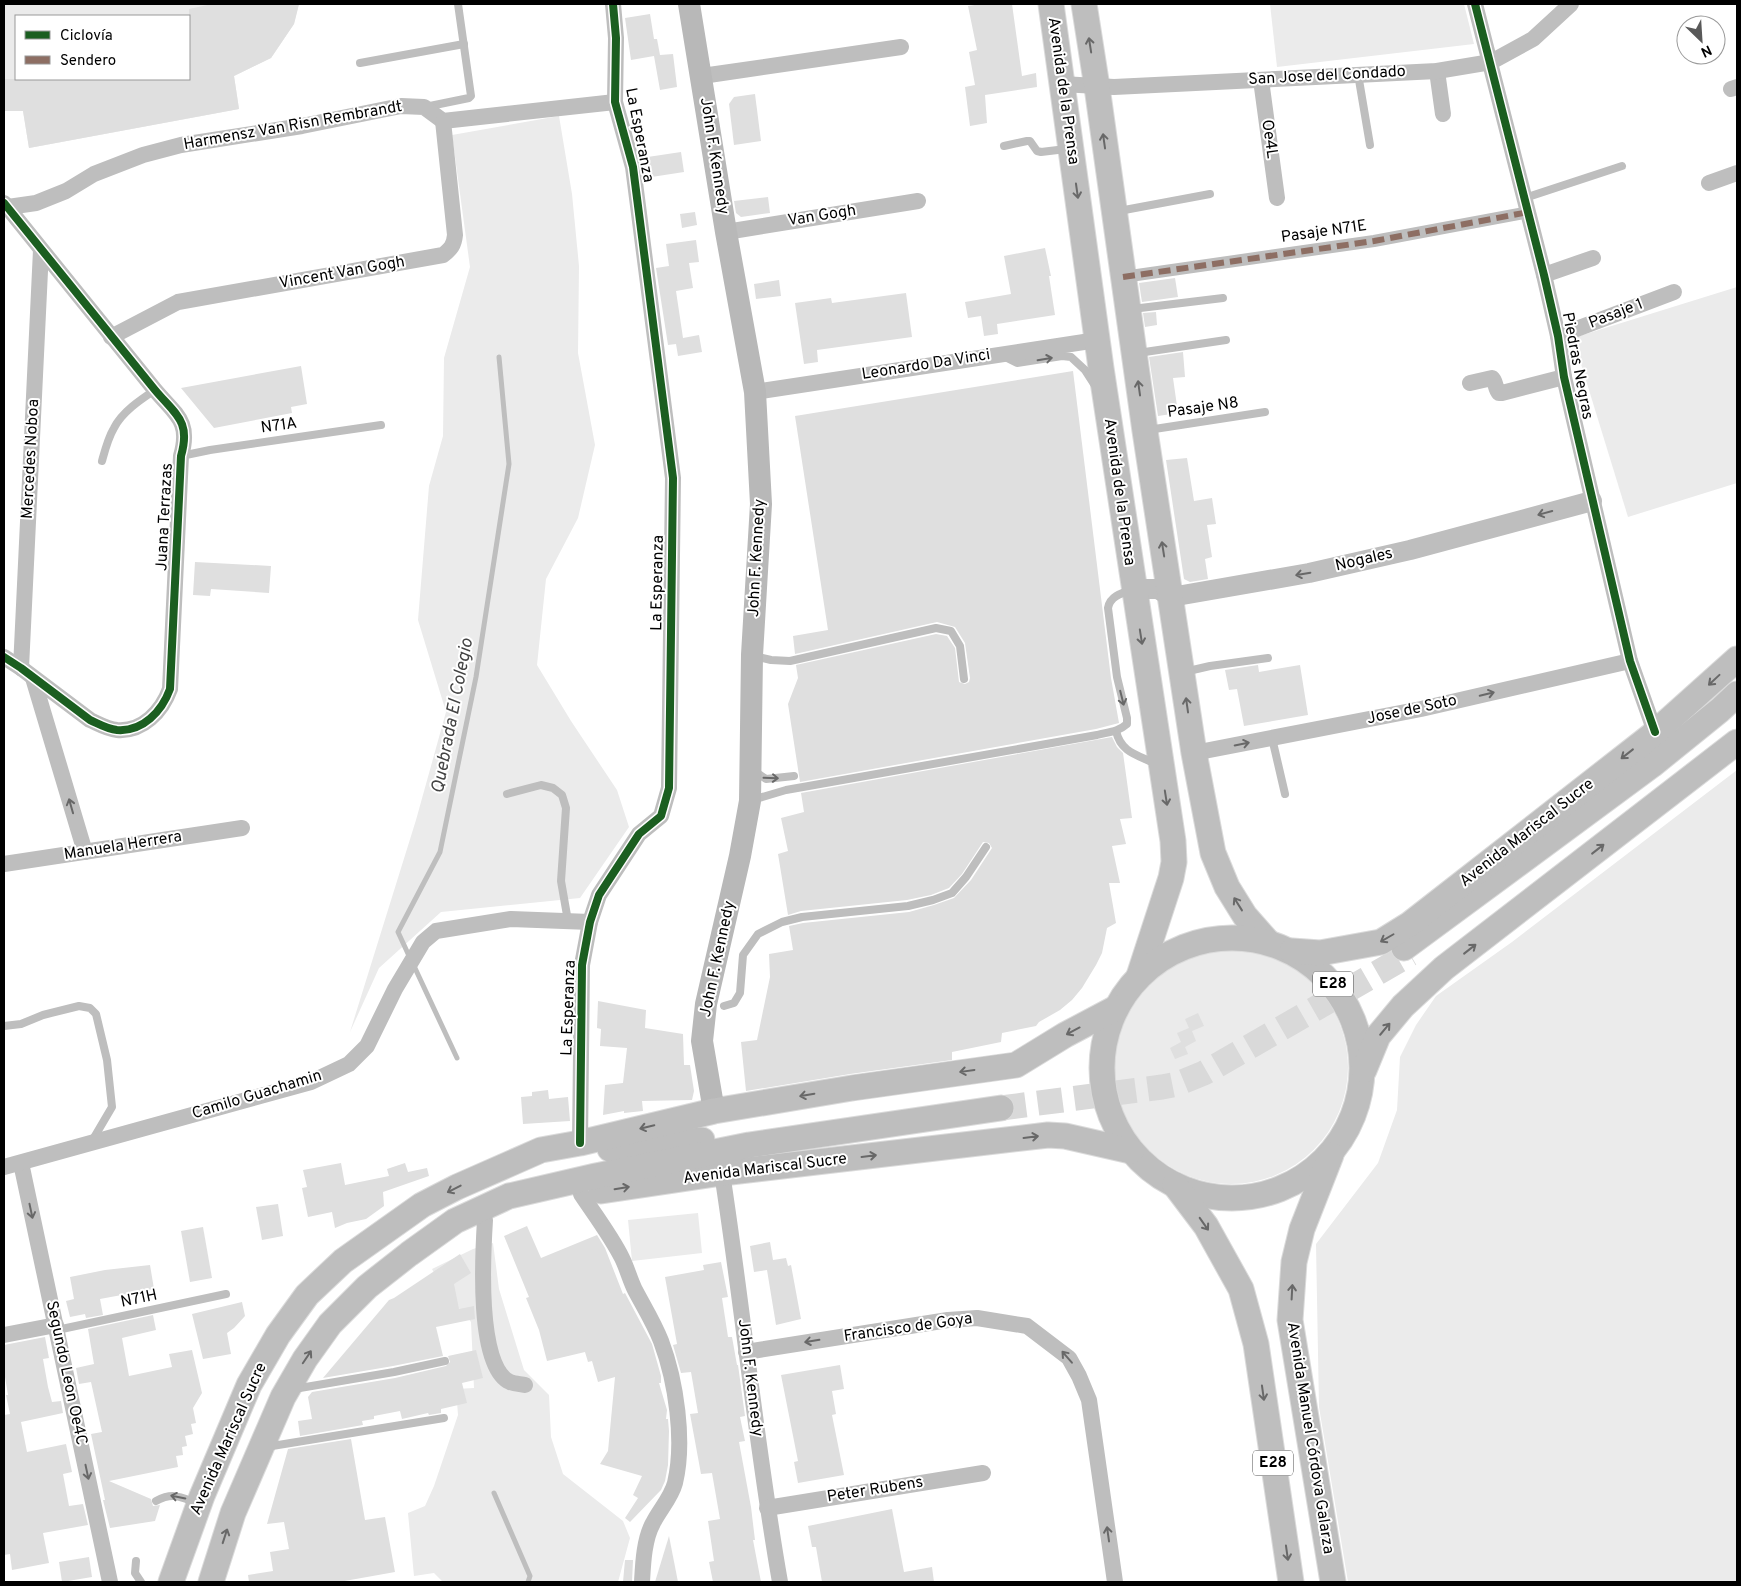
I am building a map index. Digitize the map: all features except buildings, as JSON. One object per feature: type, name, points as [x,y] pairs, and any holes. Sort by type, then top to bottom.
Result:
[{"type":"main road","name":"John F. Kennedy","points":[[689,4],[726,232],[755,392],[760,504],[752,655],[750,801],[738,865],[719,1005],[702,1041],[714,1111]]},
{"type":"main road","name":"Avenida de la Prensa","points":[[1050,4],[1107,409],[1173,841],[1174,862],[1171,878],[1139,976]]},
{"type":"main road","name":"Avenida de la Prensa","points":[[1084,4],[1145,431],[1194,753],[1212,852],[1227,887],[1245,916],[1268,942]]},
{"type":"main road","name":"Avenida Mariscal Sucre","points":[[1292,951],[1320,953],[1381,942],[1410,924],[1656,732],[1737,659]]},
{"type":"main road","name":"Avenida Mariscal Sucre","points":[[1737,694],[1652,765],[1407,951],[1660,768],[1737,707]]},
{"type":"main road","points":[[1363,1072],[1378,1036],[1403,1006],[1444,968],[1737,742]]},
{"type":"main road","name":"E28","points":[[1241,937],[1268,942],[1292,951],[1313,964],[1331,981],[1345,1001],[1356,1024],[1363,1072],[1358,1100],[1348,1126],[1333,1150],[1312,1170],[1287,1186],[1260,1195],[1231,1198],[1202,1195],[1175,1185],[1151,1171],[1131,1152],[1114,1125],[1103,1095],[1101,1065],[1105,1036],[1116,1008],[1126,991],[1139,976],[1160,958],[1186,946],[1212,939],[1241,937]]},
{"type":"main road","name":"Avenida Mariscal Sucre","points":[[171,1582],[199,1504],[249,1385],[278,1335],[307,1295],[343,1261],[422,1205],[457,1186],[541,1150],[580,1143],[714,1111],[852,1088],[1016,1065],[1065,1034],[1116,1008]]},
{"type":"main road","name":"Avenida Mariscal Sucre","points":[[211,1582],[233,1513],[286,1391],[305,1359],[330,1324],[367,1287],[455,1221],[509,1196],[596,1176],[748,1145],[1000,1105],[740,1136],[606,1149],[498,1169]]},
{"type":"main road","name":"Avenida Mariscal Sucre","points":[[409,1254],[486,1220],[553,1198],[722,1173],[1048,1135],[1065,1136],[1131,1152]]},
{"type":"main road","name":"Avenida Manuel Córdova Galarza","points":[[1333,1150],[1302,1229],[1294,1262],[1290,1320],[1333,1582]]},
{"type":"main road","name":"E28","points":[[1175,1185],[1206,1226],[1241,1289],[1256,1344],[1291,1582]]},
{"type":"street","name":"La Esperanza","points":[[580,1143],[582,965],[590,922],[599,895],[639,834],[661,816],[669,788],[673,478],[633,167],[615,102],[616,38],[613,4]]},
{"type":"street","name":"Piedras Negras","points":[[1475,4],[1544,275],[1558,336],[1564,377],[1630,661],[1656,732]]},
{"type":"street","name":"San Jose del Condado","points":[[1062,84],[1097,87],[1437,71],[1491,62],[1533,38],[1571,4]]},
{"type":"street","points":[[702,76],[901,47]]},
{"type":"street","points":[[1437,71],[1443,114]]},
{"type":"street","name":"Oe4L","points":[[1262,80],[1278,198]]},
{"type":"street","points":[[443,121],[615,102]]},
{"type":"street","name":"Harmensz Van Risn Rembrandt","points":[[6,205],[36,203],[66,191],[94,174],[143,155],[181,145],[302,126],[401,106],[424,107],[443,121]]},
{"type":"street","name":"Vincent Van Gogh","points":[[111,337],[178,302],[443,255],[451,249],[455,235],[443,121]]},
{"type":"street","points":[[1709,183],[1737,174]]},
{"type":"street","name":"Van Gogh","points":[[726,232],[918,201]]},
{"type":"street","name":"Juana Terrazas","points":[[4,657],[90,720],[103,727],[127,730],[139,726],[148,721],[165,703],[170,689],[181,456],[184,444],[184,427],[179,415],[154,390],[6,205]]},
{"type":"street","name":"Pasaje N71E","points":[[1123,277],[1374,241],[1527,205]]},
{"type":"street","name":"Mercedes Noboa","points":[[41,250],[27,673],[85,852]]},
{"type":"street","points":[[1544,275],[1593,258]]},
{"type":"street","name":"Pasaje 1","points":[[1558,336],[1674,292]]},
{"type":"street","name":"Leonardo Da Vinci","points":[[755,392],[1097,340]]},
{"type":"street","points":[[1470,383],[1492,378],[1494,379],[1496,390],[1502,393],[1564,377]]},
{"type":"street","name":"Nogales","points":[[1134,589],[1158,589],[1171,597],[1309,573],[1410,550],[1592,501]]},
{"type":"street","name":"Jose de Soto","points":[[1194,753],[1421,709],[1630,661]]},
{"type":"street","name":"Manuela Herrera","points":[[4,864],[242,828]]},
{"type":"street","name":"Camilo Guachamin","points":[[4,1167],[311,1082],[349,1064],[367,1046],[395,989],[423,942],[436,931],[511,919],[590,922]]},
{"type":"street","name":"Segundo Leon Oe4C","points":[[21,1163],[110,1582]]},
{"type":"street","name":"John F. Kennedy","points":[[722,1173],[767,1508],[780,1582]]},
{"type":"street","points":[[581,1194],[622,1258],[635,1289],[649,1314],[672,1377],[678,1417],[679,1456],[675,1484],[664,1508],[652,1523],[647,1542],[642,1582]]},
{"type":"street","points":[[486,1220],[483,1254],[484,1305],[488,1346],[494,1363],[509,1382],[525,1385]]},
{"type":"street","name":"Francisco de Goya","points":[[746,1352],[948,1320],[977,1318],[1027,1326],[1069,1358],[1089,1400],[1115,1582]]},
{"type":"street","points":[[4,1335],[56,1328]]},
{"type":"street","name":"Peter Rubens","points":[[767,1508],[983,1473]]},
{"type":"lane","points":[[424,107],[471,96],[458,4]]},
{"type":"lane","points":[[360,63],[464,44]]},
{"type":"lane","points":[[1358,74],[1370,145]]},
{"type":"lane","points":[[1004,146],[1027,140],[1030,141],[1037,151],[1041,152],[1071,148]]},
{"type":"lane","points":[[1527,205],[1622,166]]},
{"type":"lane","points":[[1114,212],[1147,204],[1210,194]]},
{"type":"lane","points":[[1128,310],[1146,306],[1224,298]]},
{"type":"lane","points":[[1134,354],[1226,340]]},
{"type":"lane","points":[[999,354],[1017,363],[1062,356],[1071,357],[1089,375],[1107,409]]},
{"type":"lane","points":[[102,461],[114,427],[139,401],[154,390]]},
{"type":"lane","name":"Pasaje N8","points":[[1145,431],[1265,412]]},
{"type":"lane","name":"N71A","points":[[181,456],[381,425]]},
{"type":"lane","points":[[750,801],[786,790],[1116,731],[1126,724],[1127,718],[1117,677],[1108,614],[1109,604],[1119,594],[1134,589]]},
{"type":"lane","points":[[752,655],[771,660],[790,661],[903,635],[945,628],[951,631],[960,646],[964,679]]},
{"type":"lane","points":[[1182,672],[1268,658]]},
{"type":"lane","points":[[1116,731],[1124,749],[1161,766]]},
{"type":"lane","points":[[1272,738],[1285,794]]},
{"type":"lane","points":[[751,768],[766,779],[794,776]]},
{"type":"lane","points":[[507,794],[541,786],[553,788],[562,795],[566,808],[562,881],[568,921]]},
{"type":"lane","points":[[719,1005],[734,1003],[740,993],[743,955],[758,934],[782,922],[802,917],[908,906],[952,893],[966,877],[986,847]]},
{"type":"lane","points":[[4,1026],[21,1024],[43,1015],[79,1006],[90,1008],[96,1014],[107,1060],[112,1107],[91,1143]]},
{"type":"lane","name":"N71H","points":[[56,1328],[226,1294]]},
{"type":"lane","points":[[286,1391],[445,1361]]},
{"type":"lane","points":[[261,1448],[444,1418]]},
{"type":"lane","points":[[156,1501],[166,1496],[176,1495],[199,1504]]},
{"type":"lane","points":[[136,1561],[135,1573],[141,1582]]},
{"type":"shaded area","points":[[4,4],[299,4],[294,24],[271,58],[234,76],[239,109],[29,148],[23,111],[4,111]]},
{"type":"shaded area","points":[[1270,4],[1464,4],[1474,44],[1277,67]]},
{"type":"shaded area","points":[[559,116],[572,194],[579,266],[578,353],[595,445],[578,518],[546,579],[537,665],[571,721],[617,790],[629,827],[580,898],[441,912],[379,968],[350,1032],[416,820],[446,712],[418,620],[429,486],[443,436],[444,358],[470,267],[452,135]]},
{"type":"shaded area","points":[[1737,287],[1737,483],[1628,517],[1573,338]]},
{"type":"shaded area","points":[[1737,770],[1737,1582],[1348,1582],[1319,1407],[1316,1244],[1378,1163],[1397,1110],[1400,1057],[1416,1025],[1436,996],[1512,942]]},
{"type":"shaded area","points":[[1231,950],[1254,953],[1276,959],[1296,970],[1321,993],[1339,1022],[1345,1044],[1348,1067],[1345,1090],[1339,1112],[1328,1132],[1305,1157],[1276,1175],[1254,1181],[1231,1184],[1208,1181],[1186,1175],[1166,1164],[1141,1141],[1123,1112],[1117,1090],[1114,1067],[1117,1044],[1123,1022],[1134,1002],[1157,977],[1186,959],[1208,953]]},
{"type":"shaded area","points":[[698,1213],[702,1253],[632,1261],[628,1220]]},
{"type":"shaded area","points":[[493,1243],[499,1289],[524,1370],[549,1395],[551,1437],[563,1474],[623,1521],[630,1538],[618,1582],[443,1582],[434,1573],[414,1576],[408,1513],[425,1506],[434,1486],[458,1415],[456,1389],[474,1388],[471,1322],[461,1309],[449,1308],[444,1292],[432,1269],[473,1249]]},
{"type":"waterway","name":"Quebrada El Colegio","points":[[410,958],[398,932],[440,852],[476,677],[509,464],[499,357]]},
{"type":"waterway","name":"Quebrada El Colegio","points":[[414,966],[457,1058]]},
{"type":"waterway","name":"Quebrada El Colegio","points":[[494,1493],[530,1576],[528,1582]]},
{"type":"tunnel","points":[[1001,1108],[1177,1084],[1204,1073],[1410,954]]},
{"type":"marked path","points":[[1123,277],[1374,241],[1529,212]]},
{"type":"cycle path","points":[[580,1143],[582,965],[590,922],[599,895],[639,834],[661,816],[669,788],[673,478],[633,167],[615,102],[616,38],[613,4]]},
{"type":"cycle path","points":[[1475,4],[1544,275],[1558,336],[1564,377],[1630,661],[1655,732]]},
{"type":"cycle path","points":[[4,203],[180,419],[184,434],[181,456],[170,689],[157,712],[135,728],[117,730],[106,727],[90,720],[4,657]]}]
